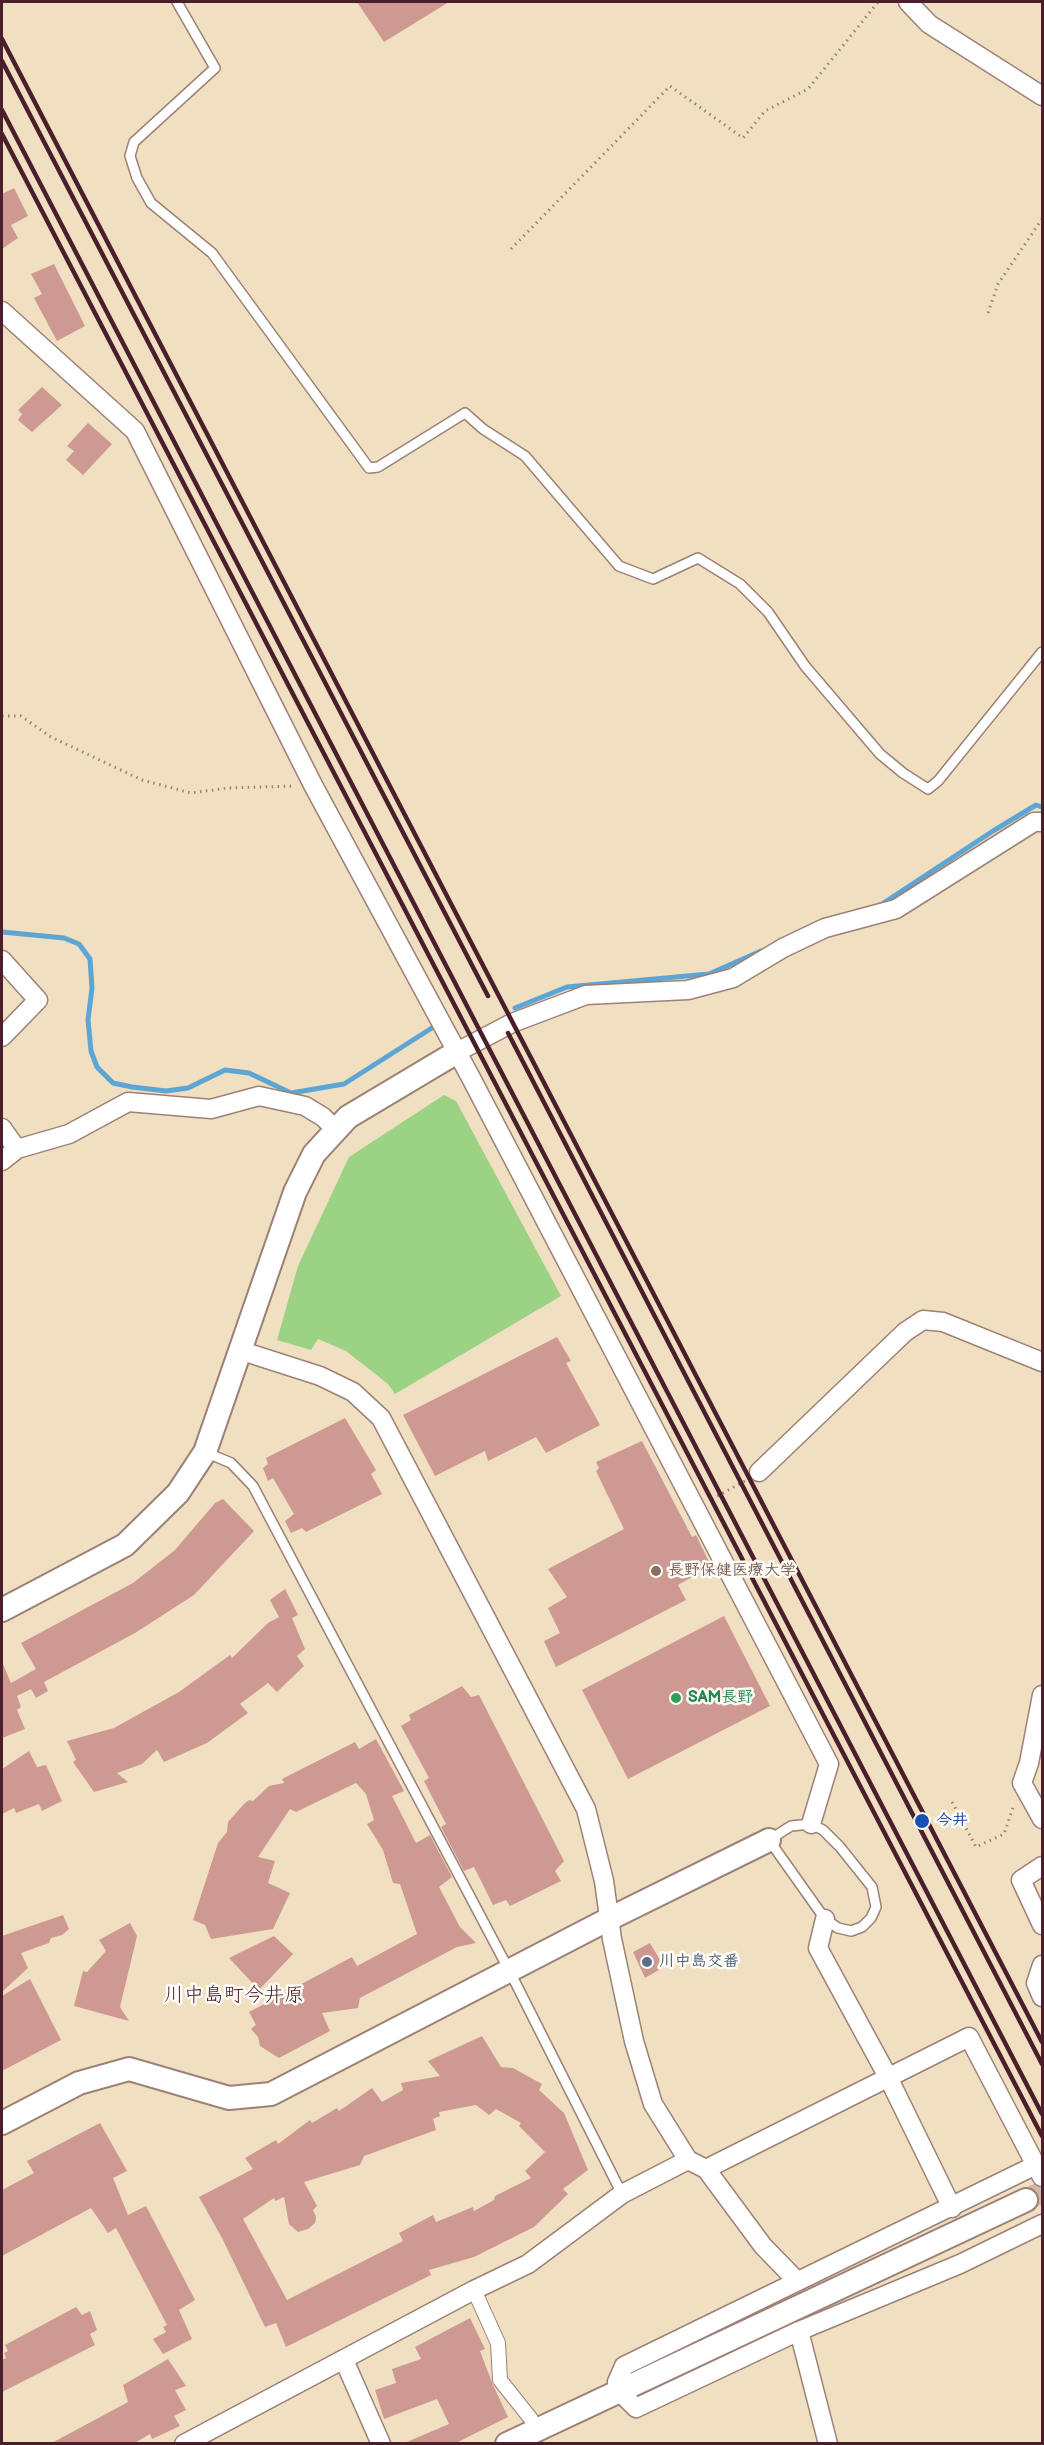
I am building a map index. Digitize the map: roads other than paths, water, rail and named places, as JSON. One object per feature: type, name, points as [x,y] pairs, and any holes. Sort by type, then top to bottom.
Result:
[{"type":"street","points":[[908,2],[929,24],[1042,96]]},
{"type":"street","points":[[2,311],[135,431],[313,786],[457,1052],[829,1764],[811,1824]]},
{"type":"street","points":[[2,1610],[125,1545],[178,1493],[205,1452],[242,1351],[295,1192],[314,1154],[357,1111],[457,1052],[513,1023],[586,995],[687,990],[733,978],[783,948],[825,928],[896,909],[1034,822],[1042,822]]},
{"type":"street","points":[[2,960],[38,1000],[2,1037]]},
{"type":"street","points":[[2,1161],[17,1149],[69,1134],[128,1101],[211,1109],[259,1096],[305,1106],[323,1117],[336,1130]]},
{"type":"street","points":[[2,1128],[17,1149]]},
{"type":"street","points":[[759,1472],[905,1332],[923,1320],[943,1322],[1042,1362]]},
{"type":"street","points":[[242,1351],[320,1376],[353,1392],[381,1418],[586,1809],[604,1881],[609,1919],[634,2042],[653,2104],[688,2160],[706,2169],[763,2246],[797,2282]]},
{"type":"street","points":[[1042,1695],[1029,1763],[1022,1783],[1042,1819]]},
{"type":"street","points":[[2,2123],[80,2082],[129,2069],[229,2098],[271,2094],[609,1919],[769,1840]]},
{"type":"street","points":[[1042,1866],[1021,1880],[1038,1905],[1042,1925]]},
{"type":"street","points":[[825,1919],[818,1948],[888,2077],[952,2208]]},
{"type":"street","points":[[1042,1965],[1036,1983],[1042,1997]]},
{"type":"street","points":[[706,2169],[969,2037],[1039,2171],[952,2208],[624,2366],[617,2382],[620,2392],[636,2408],[799,2331],[960,2264],[1042,2224]]},
{"type":"street","points":[[184,2444],[474,2290],[528,2265],[622,2194],[688,2160]]},
{"type":"street","points":[[507,2444],[1026,2200]]},
{"type":"street","points":[[474,2290],[498,2343],[500,2380],[531,2419]]},
{"type":"street","points":[[799,2331],[828,2444]]},
{"type":"street","points":[[344,2360],[381,2444]]},
{"type":"lane","points":[[177,2],[215,68],[134,142],[130,156],[137,178],[151,203],[212,253],[369,468],[378,467],[465,413],[483,429],[525,456],[618,566],[653,579],[698,558],[740,584],[768,612],[805,666],[880,754],[903,773],[928,789],[938,781],[1042,652]]},
{"type":"lane","points":[[205,1452],[231,1463],[253,1486],[510,1972],[622,2194]]},
{"type":"lane","points":[[811,1824],[823,1830],[857,1866],[872,1887],[876,1907],[871,1918],[862,1927],[851,1931],[838,1928],[825,1919],[769,1840],[791,1826],[811,1824]]},
{"type":"waterway","points":[[879,906],[993,831],[1036,805],[1042,807]]},
{"type":"waterway","points":[[2,932],[64,938],[79,944],[90,959],[92,988],[88,1020],[91,1051],[97,1067],[113,1083],[166,1091],[188,1088],[225,1070],[249,1073],[291,1093],[344,1084],[435,1026]]},
{"type":"waterway","points":[[515,1008],[567,987],[709,974],[761,951]]},
{"type":"tunnel","points":[[1026,2200],[1042,2192]]},
{"type":"railway","points":[[2,39],[1042,2042]]},
{"type":"railway","points":[[2,61],[488,996]]},
{"type":"railway","points":[[2,110],[1042,2114]]},
{"type":"railway","points":[[2,134],[1042,2136]]},
{"type":"railway","points":[[508,1033],[1042,2064]]},
{"type":"place","name":"長野保健医療大学","points":[[656,1571]]},
{"type":"place","name":"SAM長野","points":[[676,1698]]},
{"type":"place","name":"今井","points":[[922,1821]]},
{"type":"place","name":"川中島交番","points":[[647,1962]]},
{"type":"district","name":"川中島町今井原","points":[[234,1996]]}]
